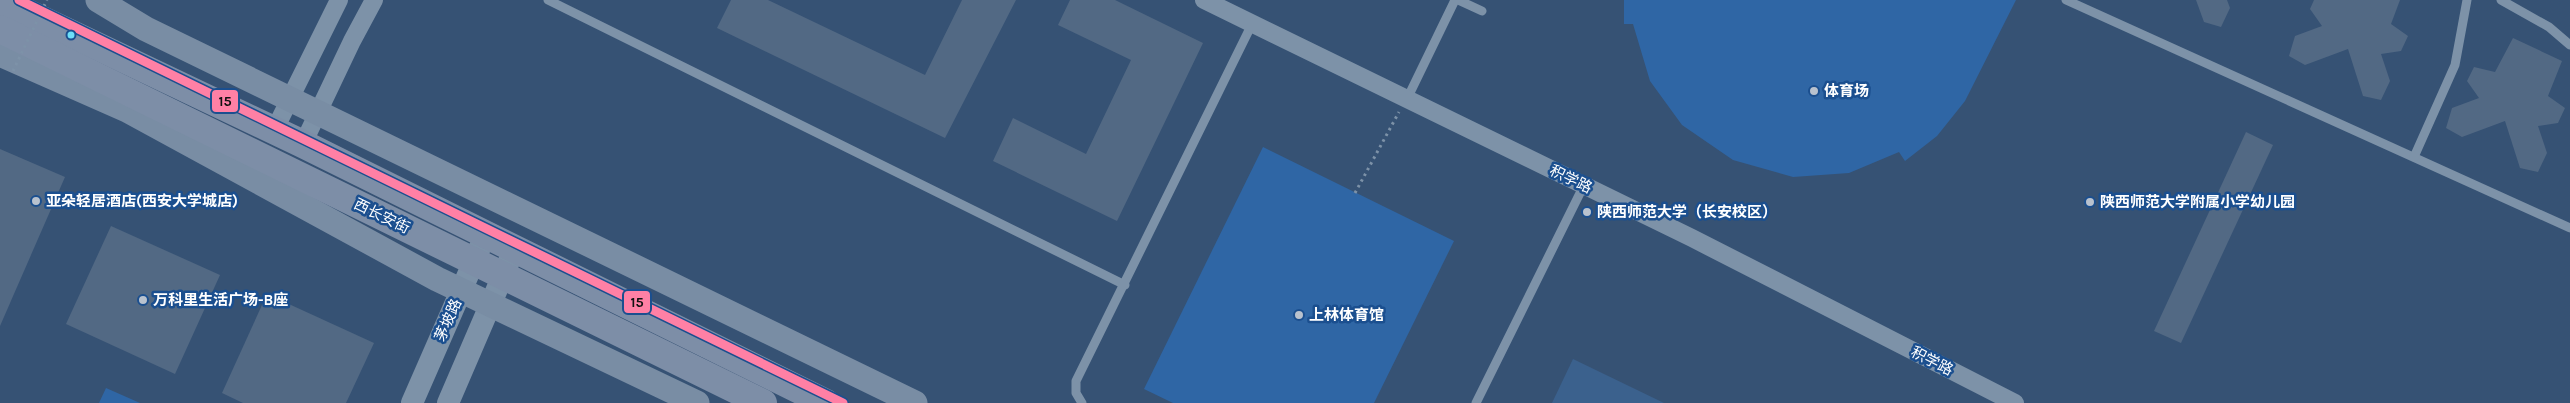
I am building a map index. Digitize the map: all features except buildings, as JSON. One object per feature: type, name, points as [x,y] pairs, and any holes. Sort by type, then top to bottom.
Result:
[{"type":"main road","name":"西长安街","points":[[0,0],[303,144],[485,236],[826,403]]},
{"type":"main road","points":[[98,0],[146,29],[915,403]]},
{"type":"main road","name":"西长安街","points":[[0,29],[763,403]]},
{"type":"main road","points":[[6,63],[127,110],[461,290],[698,403]]},
{"type":"street","points":[[274,131],[339,0]]},
{"type":"street","points":[[303,144],[374,0]]},
{"type":"street","name":"积学路","points":[[1204,0],[1692,238],[2015,403]]},
{"type":"street","name":"茅坡路","points":[[412,403],[485,236]]},
{"type":"street","points":[[448,403],[514,250]]},
{"type":"street","points":[[434,352],[464,365]]},
{"type":"lane","points":[[548,0],[1125,285]]},
{"type":"lane","points":[[1407,99],[1457,0],[1482,11]]},
{"type":"lane","points":[[2066,0],[2570,228]]},
{"type":"lane","points":[[2414,157],[2455,65],[2467,0]]},
{"type":"lane","points":[[2501,0],[2549,27],[2570,45]]},
{"type":"lane","points":[[1082,403],[1076,393],[1076,380],[1125,285],[1252,24]]},
{"type":"lane","points":[[1476,403],[1584,185]]},
{"type":"path","points":[[6,63],[47,0]]},
{"type":"path","points":[[1355,193],[1407,99]]},
{"type":"shaded area","name":"体育场","points":[[1624,0],[2016,0],[1965,101],[1937,136],[1905,161],[1899,152],[1849,173],[1793,177],[1733,160],[1682,125],[1650,81],[1633,24],[1624,24]]},
{"type":"shaded area","name":"上林体育馆","points":[[1263,147],[1454,241],[1374,403],[1173,403],[1144,389]]},
{"type":"shaded area","points":[[1573,359],[1664,403],[1552,403]]},
{"type":"shaded area","points":[[106,388],[140,403],[99,403]]},
{"type":"transit line","name":"15","points":[[19,0],[843,403]]},
{"type":"place","name":"体育场","points":[[1814,91]]},
{"type":"place","name":"亚朵轻居酒店(西安大学城店)","points":[[36,201]]},
{"type":"place","name":"陕西师范大学附属小学幼儿园","points":[[2090,202]]},
{"type":"place","name":"陕西师范大学（长安校区）","points":[[1587,212]]},
{"type":"place","name":"万科里生活广场-B座","points":[[143,300]]},
{"type":"place","name":"上林体育馆","points":[[1299,315]]}]
